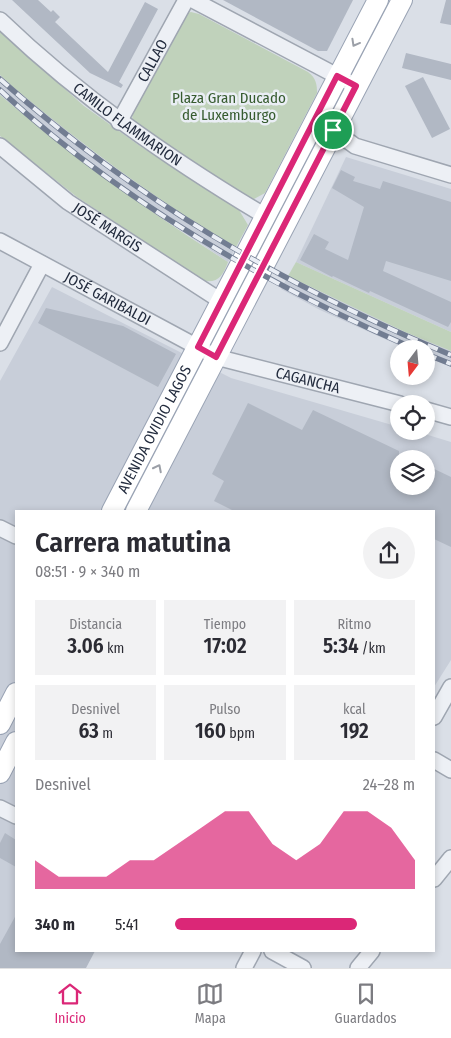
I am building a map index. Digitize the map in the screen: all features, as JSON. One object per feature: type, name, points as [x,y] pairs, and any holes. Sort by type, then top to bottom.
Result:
[{"type":"main road","name":"AVENIDA OVIDIO LAGOS","points":[[113,510],[378,0]]},
{"type":"main road","name":"AVENIDA OVIDIO LAGOS","points":[[137,510],[402,0]]},
{"type":"main road","points":[[0,724],[15,695]]},
{"type":"main road","points":[[0,773],[15,744]]},
{"type":"street","name":"CALLAO","points":[[119,122],[186,0]]},
{"type":"street","points":[[193,0],[356,86]]},
{"type":"street","name":"CAMILO FLAMMARION","points":[[0,20],[35,54],[119,122],[191,172],[265,216]]},
{"type":"street","points":[[333,130],[355,146],[451,176]]},
{"type":"street","name":"JOSÉ MARGIS","points":[[0,146],[68,202],[221,302]]},
{"type":"street","name":"JOSÉ GARIBALDI","points":[[0,241],[216,357]]},
{"type":"street","points":[[0,343],[42,264]]},
{"type":"street","name":"CAGANCHA","points":[[216,357],[390,401]]},
{"type":"street","points":[[435,413],[451,417]]},
{"type":"street","points":[[0,528],[15,536]]},
{"type":"street","points":[[435,715],[451,686]]},
{"type":"street","points":[[435,761],[451,770]]},
{"type":"street","points":[[0,808],[15,816]]},
{"type":"street","points":[[435,877],[451,858]]},
{"type":"street","points":[[244,968],[252,952]]},
{"type":"street","points":[[274,952],[303,968]]},
{"type":"street","points":[[358,968],[371,952]]},
{"type":"shaded area","points":[[0,75],[97,155],[155,197],[236,247],[228,262],[111,184],[57,144],[0,95]]},
{"type":"shaded area","points":[[346,157],[451,189],[451,332],[296,262]]},
{"type":"shaded area","points":[[288,276],[424,340],[390,341],[320,310],[281,289]]},
{"type":"shaded area","points":[[52,287],[231,378],[390,424],[390,440],[435,440],[435,437],[451,442],[451,660],[435,685],[435,510],[15,510],[15,952],[0,968],[0,381]]},
{"type":"shaded area","points":[[435,344],[451,351],[451,367],[435,361]]},
{"type":"green space","name":"Plaza Gran Ducado de Luxemburgo","points":[[191,12],[199,14],[308,72],[316,81],[317,93],[265,193],[254,199],[245,198],[132,122],[133,108],[184,14]]},
{"type":"green space","points":[[0,31],[84,106],[140,146],[239,210],[248,225],[236,247],[178,211],[121,172],[13,87],[0,75]]},
{"type":"green space","points":[[0,95],[111,183],[228,262],[220,277],[213,281],[204,281],[77,197],[0,136]]},
{"type":"green space","points":[[296,262],[451,332],[451,351],[435,344],[435,340],[424,340],[405,332],[288,276]]},
{"type":"building","points":[[12,0],[38,0],[51,12],[53,10],[60,17],[55,22],[108,72],[145,2],[158,9],[119,82],[123,85],[121,88],[90,73]]},
{"type":"building","points":[[223,0],[353,0],[327,51],[318,51]]},
{"type":"building","points":[[446,0],[451,0],[451,25],[440,23]]},
{"type":"building","points":[[406,53],[451,64],[451,80],[402,68]]},
{"type":"building","points":[[423,77],[450,129],[432,138],[405,86]]},
{"type":"building","points":[[341,170],[355,177],[353,181],[380,189],[383,181],[451,202],[451,281],[386,261],[383,271],[451,302],[451,322],[448,327],[370,291],[369,293],[332,277],[300,260],[314,234],[329,242],[325,249],[348,260],[364,207],[332,188]]},
{"type":"building","points":[[46,308],[123,326],[176,354],[158,387],[38,323]]},
{"type":"building","points":[[248,403],[302,430],[313,410],[397,450],[390,450],[390,495],[435,495],[435,469],[451,477],[451,547],[435,539],[435,510],[232,510],[214,501],[224,481],[212,474]]},
{"type":"building","points":[[5,833],[15,839],[15,866],[0,858],[0,843]]},
{"type":"building","points":[[15,917],[15,952],[94,952],[86,968],[0,968],[0,944]]},
{"type":"railway","points":[[0,79],[105,164],[159,202],[214,236],[270,269],[328,299],[451,355]]},
{"type":"railway","points":[[0,90],[94,168],[144,204],[196,237],[304,297],[395,340]]},
{"type":"railway","points":[[435,358],[451,364]]},
{"type":"route","points":[[337,76],[356,86],[333,130],[216,357],[198,347],[337,76]]}]
